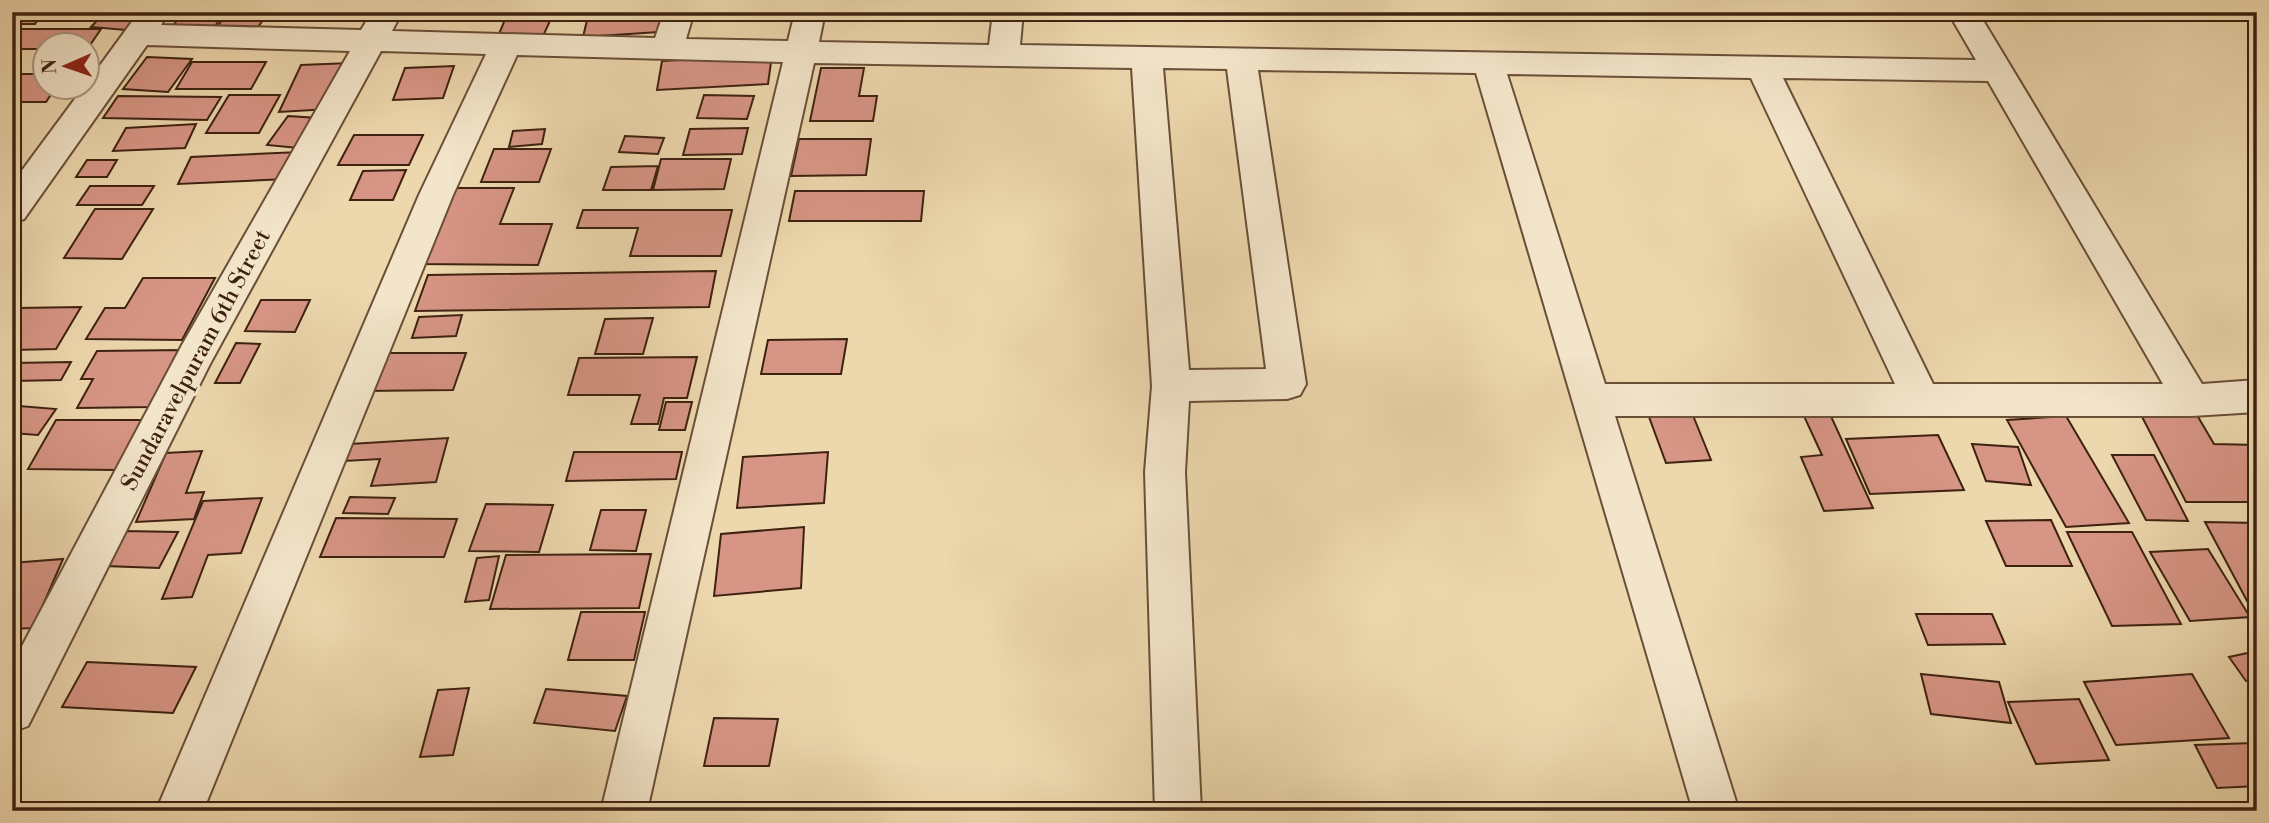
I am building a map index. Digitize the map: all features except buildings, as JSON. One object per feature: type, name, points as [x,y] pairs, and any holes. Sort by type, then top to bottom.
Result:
[{"type":"street","points":[[667,49],[679,12]]},
{"type":"street","points":[[624,811],[810,12]]},
{"type":"street","points":[[1003,55],[1008,12]]},
{"type":"street","points":[[1963,12],[2192,400]]},
{"type":"street","points":[[12,210],[147,23],[378,27],[506,45],[1999,71]]},
{"type":"street","name":"Sundaravelpuram 6th Street","points":[[12,711],[195,356],[378,27]]},
{"type":"street","points":[[179,811],[436,195],[506,45]]},
{"type":"street","points":[[1147,57],[1171,386],[1165,472],[1178,811]]},
{"type":"street","points":[[1171,386],[1287,384],[1241,58]]},
{"type":"street","points":[[1488,62],[1716,811]]},
{"type":"street","points":[[1762,66],[1922,400]]},
{"type":"street","points":[[1591,400],[2192,400],[2257,396]]}]
